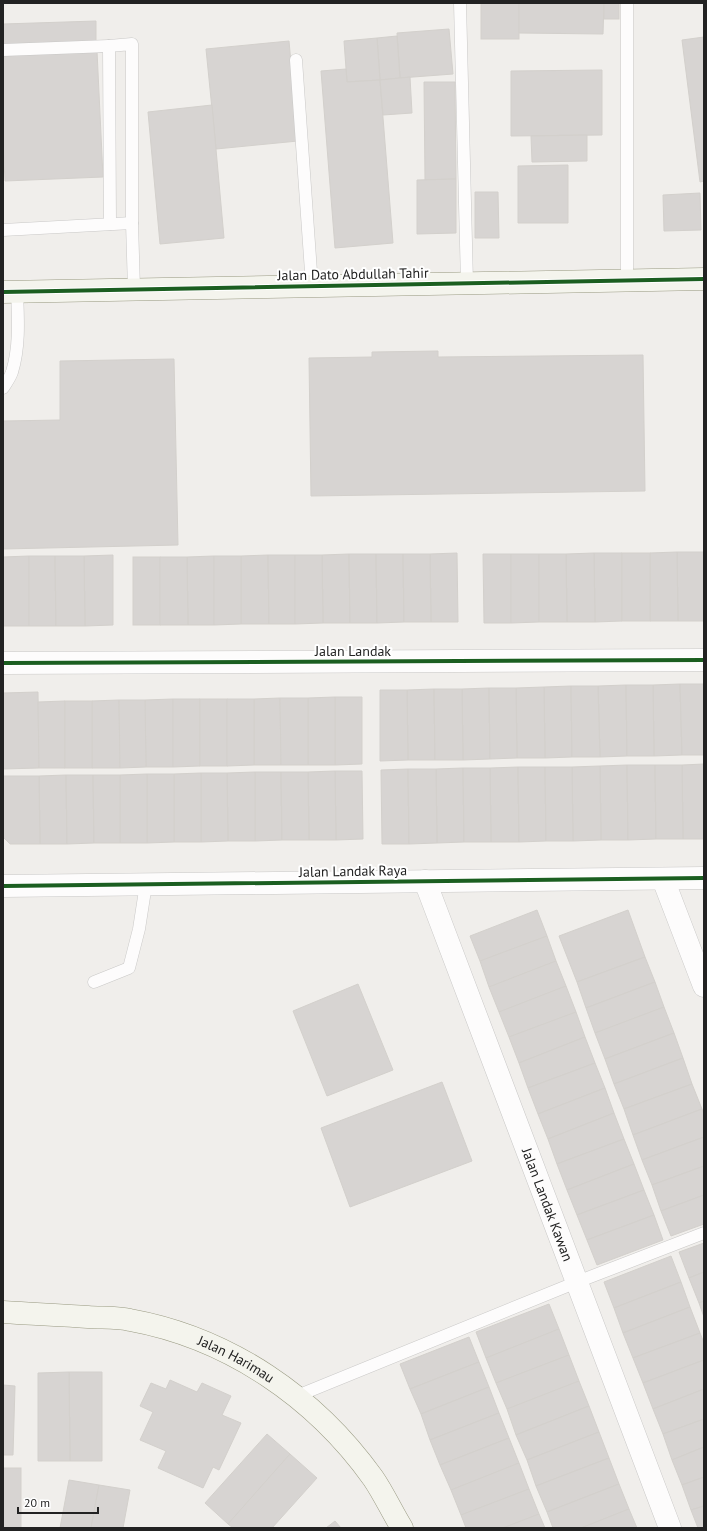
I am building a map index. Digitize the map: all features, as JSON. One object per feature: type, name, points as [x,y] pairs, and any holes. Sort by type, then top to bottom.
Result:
[{"type":"street","name":"Jalan Dato Abdullah Tahir","points":[[10,291],[704,279]]},
{"type":"street","name":"Jalan Landak","points":[[3,664],[704,660]]},
{"type":"street","name":"Jalan Landak Raya","points":[[3,886],[704,878]]},
{"type":"street","points":[[663,879],[704,986]]},
{"type":"street","name":"Jalan Landak Kawan","points":[[425,881],[670,1528]]},
{"type":"street","name":"Jalan Harimau","points":[[3,1312],[129,1320],[177,1332],[218,1348],[270,1376],[297,1396],[336,1433],[373,1479],[402,1528]]},
{"type":"lane","points":[[460,3],[467,283]]},
{"type":"lane","points":[[627,3],[627,280]]},
{"type":"lane","points":[[3,50],[132,44],[132,223],[134,290]]},
{"type":"lane","points":[[109,46],[110,224]]},
{"type":"lane","points":[[296,60],[312,286]]},
{"type":"lane","points":[[3,230],[132,223]]},
{"type":"lane","points":[[3,388],[12,373],[18,330],[10,291]]},
{"type":"lane","points":[[94,982],[129,968],[139,928],[146,884]]},
{"type":"lane","points":[[297,1396],[577,1282],[704,1233]]},
{"type":"building","points":[[481,3],[519,3],[519,39],[481,39]]},
{"type":"building","points":[[519,3],[604,3],[603,34],[519,33]]},
{"type":"building","points":[[604,3],[619,3],[619,19],[604,19]]},
{"type":"building","points":[[96,21],[96,42],[3,45],[3,24]]},
{"type":"building","points":[[449,29],[453,74],[400,78],[397,33]]},
{"type":"building","points":[[397,36],[400,78],[380,80],[377,38]]},
{"type":"building","points":[[704,37],[704,181],[700,182],[682,40]]},
{"type":"building","points":[[377,38],[380,80],[347,82],[344,41]]},
{"type":"building","points":[[289,41],[298,141],[216,149],[206,49]]},
{"type":"building","points":[[97,51],[103,177],[5,181],[3,139],[3,56]]},
{"type":"building","points":[[346,69],[347,82],[380,80],[393,243],[335,248],[321,71]]},
{"type":"building","points":[[602,70],[602,135],[511,136],[511,71]]},
{"type":"building","points":[[410,77],[412,113],[383,115],[380,80]]},
{"type":"building","points":[[424,82],[455,82],[456,179],[425,180]]},
{"type":"building","points":[[212,105],[224,238],[160,244],[148,112]]},
{"type":"building","points":[[587,135],[587,161],[532,162],[531,136]]},
{"type":"building","points":[[568,165],[568,223],[518,223],[518,166]]},
{"type":"building","points":[[456,179],[456,233],[417,234],[417,180]]},
{"type":"building","points":[[475,192],[498,192],[499,238],[475,238]]},
{"type":"building","points":[[700,193],[701,230],[664,231],[663,195]]},
{"type":"building","points":[[438,351],[438,357],[643,355],[645,491],[311,496],[309,358],[372,357],[372,352]]},
{"type":"building","points":[[174,359],[178,545],[3,549],[3,421],[60,420],[60,361]]},
{"type":"building","points":[[677,552],[704,552],[704,621],[678,621]]},
{"type":"building","points":[[677,552],[678,621],[650,621],[650,553]]},
{"type":"building","points":[[457,553],[458,622],[431,622],[430,554]]},
{"type":"building","points":[[594,553],[622,553],[622,621],[595,622]]},
{"type":"building","points":[[594,553],[595,622],[567,622],[566,554]]},
{"type":"building","points":[[622,553],[650,553],[650,621],[622,621]]},
{"type":"building","points":[[349,554],[350,623],[323,623],[322,555]]},
{"type":"building","points":[[349,554],[376,554],[377,623],[350,623]]},
{"type":"building","points":[[376,554],[403,554],[404,622],[377,623]]},
{"type":"building","points":[[403,554],[430,554],[431,622],[404,622]]},
{"type":"building","points":[[483,554],[511,554],[511,623],[484,623]]},
{"type":"building","points":[[511,554],[539,554],[539,622],[511,623]]},
{"type":"building","points":[[539,554],[566,554],[567,622],[539,622]]},
{"type":"building","points":[[113,555],[113,625],[85,626],[84,556]]},
{"type":"building","points":[[268,555],[269,624],[241,624],[241,556]]},
{"type":"building","points":[[268,555],[295,555],[295,624],[269,624]]},
{"type":"building","points":[[295,555],[322,555],[323,623],[295,624]]},
{"type":"building","points":[[29,556],[29,626],[3,626],[3,557]]},
{"type":"building","points":[[29,556],[55,556],[56,626],[29,626]]},
{"type":"building","points":[[55,556],[84,556],[85,626],[56,626]]},
{"type":"building","points":[[214,556],[214,625],[188,625],[187,557]]},
{"type":"building","points":[[214,556],[241,556],[241,624],[214,625]]},
{"type":"building","points":[[133,557],[160,557],[160,625],[133,625]]},
{"type":"building","points":[[160,557],[187,557],[188,625],[160,625]]},
{"type":"building","points":[[680,684],[682,755],[654,756],[653,685]]},
{"type":"building","points":[[680,684],[704,684],[704,755],[682,755]]},
{"type":"building","points":[[626,685],[627,756],[600,757],[598,686]]},
{"type":"building","points":[[626,685],[653,685],[654,756],[627,756]]},
{"type":"building","points":[[571,686],[572,757],[545,758],[544,687]]},
{"type":"building","points":[[571,686],[598,686],[600,757],[572,757]]},
{"type":"building","points":[[544,687],[545,758],[517,758],[516,688]]},
{"type":"building","points":[[489,688],[490,759],[463,760],[462,689]]},
{"type":"building","points":[[489,688],[516,688],[517,758],[490,759]]},
{"type":"building","points":[[434,689],[435,760],[408,760],[407,690]]},
{"type":"building","points":[[434,689],[462,689],[463,760],[435,760]]},
{"type":"building","points":[[380,690],[407,690],[408,760],[380,761]]},
{"type":"building","points":[[38,692],[39,768],[3,769],[3,693]]},
{"type":"building","points":[[335,697],[362,697],[362,764],[335,765]]},
{"type":"building","points":[[335,697],[335,765],[308,765],[308,698]]},
{"type":"building","points":[[280,698],[281,765],[254,765],[254,699]]},
{"type":"building","points":[[280,698],[308,698],[308,765],[281,765]]},
{"type":"building","points":[[173,699],[173,767],[146,767],[145,700]]},
{"type":"building","points":[[173,699],[200,699],[200,766],[173,767]]},
{"type":"building","points":[[200,699],[227,699],[227,766],[200,766]]},
{"type":"building","points":[[227,699],[254,699],[254,765],[227,766]]},
{"type":"building","points":[[119,700],[120,768],[92,768],[92,701]]},
{"type":"building","points":[[119,700],[145,700],[146,767],[120,768]]},
{"type":"building","points":[[65,701],[65,768],[39,768],[38,702]]},
{"type":"building","points":[[65,701],[92,701],[92,768],[65,768]]},
{"type":"building","points":[[704,764],[704,839],[683,839],[682,765]]},
{"type":"building","points":[[627,765],[628,840],[601,840],[600,766]]},
{"type":"building","points":[[627,765],[655,765],[656,839],[628,840]]},
{"type":"building","points":[[655,765],[682,765],[683,839],[656,839]]},
{"type":"building","points":[[600,766],[601,840],[573,841],[572,767]]},
{"type":"building","points":[[518,767],[519,842],[491,842],[490,768]]},
{"type":"building","points":[[518,767],[545,767],[546,841],[519,842]]},
{"type":"building","points":[[545,767],[572,767],[573,841],[546,841]]},
{"type":"building","points":[[463,768],[464,842],[437,843],[436,769]]},
{"type":"building","points":[[463,768],[490,768],[491,842],[464,842]]},
{"type":"building","points":[[408,769],[409,844],[382,844],[381,770]]},
{"type":"building","points":[[408,769],[436,769],[437,843],[409,844]]},
{"type":"building","points":[[335,771],[362,771],[363,839],[336,840]]},
{"type":"building","points":[[335,771],[336,840],[309,840],[308,772]]},
{"type":"building","points":[[255,772],[281,772],[282,840],[255,841]]},
{"type":"building","points":[[255,772],[255,841],[228,841],[227,773]]},
{"type":"building","points":[[281,772],[308,772],[309,840],[282,840]]},
{"type":"building","points":[[201,773],[227,773],[228,841],[201,842]]},
{"type":"building","points":[[201,773],[201,842],[174,842],[174,774]]},
{"type":"building","points":[[147,774],[174,774],[174,842],[147,843]]},
{"type":"building","points":[[147,774],[147,843],[120,843],[120,775]]},
{"type":"building","points":[[66,775],[67,844],[40,844],[39,776]]},
{"type":"building","points":[[66,775],[93,775],[94,843],[67,844]]},
{"type":"building","points":[[93,775],[120,775],[120,843],[94,843]]},
{"type":"building","points":[[3,776],[39,776],[40,844],[10,844],[3,837]]},
{"type":"building","points":[[537,910],[547,936],[480,961],[470,936]]},
{"type":"building","points":[[628,910],[645,957],[577,982],[559,936]]},
{"type":"building","points":[[547,936],[556,961],[489,987],[480,961]]},
{"type":"building","points":[[645,957],[655,982],[586,1008],[577,982]]},
{"type":"building","points":[[556,961],[566,986],[499,1012],[489,987]]},
{"type":"building","points":[[655,982],[664,1007],[595,1033],[586,1008]]},
{"type":"building","points":[[358,984],[393,1070],[327,1096],[293,1011]]},
{"type":"building","points":[[566,986],[576,1012],[509,1037],[499,1012]]},
{"type":"building","points":[[664,1007],[674,1033],[605,1059],[595,1033]]},
{"type":"building","points":[[576,1012],[585,1037],[519,1063],[509,1037]]},
{"type":"building","points":[[674,1033],[683,1058],[614,1084],[605,1059]]},
{"type":"building","points":[[585,1037],[595,1063],[528,1088],[519,1063]]},
{"type":"building","points":[[683,1058],[692,1084],[624,1109],[614,1084]]},
{"type":"building","points":[[595,1063],[605,1088],[538,1114],[528,1088]]},
{"type":"building","points":[[442,1082],[472,1161],[350,1207],[321,1128]]},
{"type":"building","points":[[692,1084],[702,1109],[633,1135],[624,1109]]},
{"type":"building","points":[[605,1088],[614,1113],[548,1139],[538,1114]]},
{"type":"building","points":[[702,1109],[704,1114],[704,1137],[642,1160],[633,1135]]},
{"type":"building","points":[[614,1113],[624,1139],[557,1164],[548,1139]]},
{"type":"building","points":[[704,1137],[704,1166],[652,1185],[642,1160]]},
{"type":"building","points":[[624,1139],[634,1164],[567,1190],[557,1164]]},
{"type":"building","points":[[634,1164],[644,1190],[577,1215],[567,1190]]},
{"type":"building","points":[[704,1166],[704,1195],[661,1211],[652,1185]]},
{"type":"building","points":[[644,1190],[654,1215],[587,1240],[577,1215]]},
{"type":"building","points":[[704,1195],[704,1224],[671,1236],[661,1211]]},
{"type":"building","points":[[654,1215],[663,1240],[597,1265],[587,1240]]},
{"type":"building","points":[[704,1243],[704,1272],[689,1278],[679,1252]]},
{"type":"building","points":[[671,1256],[681,1282],[614,1308],[604,1282]]},
{"type":"building","points":[[704,1272],[704,1301],[699,1303],[689,1278]]},
{"type":"building","points":[[681,1282],[690,1307],[623,1333],[614,1308]]},
{"type":"building","points":[[704,1301],[704,1317],[699,1303]]},
{"type":"building","points":[[549,1304],[559,1329],[486,1358],[476,1332]]},
{"type":"building","points":[[690,1307],[700,1333],[633,1358],[623,1333]]},
{"type":"building","points":[[559,1329],[569,1355],[496,1383],[486,1358]]},
{"type":"building","points":[[700,1333],[704,1343],[704,1360],[643,1383],[633,1358]]},
{"type":"building","points":[[469,1337],[479,1362],[410,1389],[400,1364]]},
{"type":"building","points":[[569,1355],[579,1381],[507,1409],[496,1383]]},
{"type":"building","points":[[704,1360],[704,1389],[653,1409],[643,1383]]},
{"type":"building","points":[[479,1362],[489,1387],[421,1414],[410,1389]]},
{"type":"building","points":[[69,1372],[102,1372],[102,1461],[70,1461]]},
{"type":"building","points":[[69,1372],[70,1461],[38,1461],[38,1373]]},
{"type":"building","points":[[170,1380],[197,1392],[202,1383],[231,1396],[222,1415],[241,1423],[219,1470],[213,1467],[203,1488],[158,1468],[166,1451],[140,1440],[153,1412],[140,1406],[151,1383],[166,1389]]},
{"type":"building","points":[[579,1381],[589,1406],[516,1435],[507,1409]]},
{"type":"building","points":[[3,1385],[15,1386],[13,1455],[3,1455]]},
{"type":"building","points":[[489,1387],[499,1413],[430,1440],[421,1414]]},
{"type":"building","points":[[704,1389],[704,1419],[663,1434],[653,1409]]},
{"type":"building","points":[[589,1406],[599,1432],[527,1460],[516,1435]]},
{"type":"building","points":[[499,1413],[509,1438],[440,1465],[430,1440]]},
{"type":"building","points":[[704,1419],[704,1447],[672,1460],[663,1434]]},
{"type":"building","points":[[599,1432],[609,1458],[536,1486],[527,1460]]},
{"type":"building","points":[[267,1434],[290,1454],[228,1524],[205,1503]]},
{"type":"building","points":[[509,1438],[519,1463],[451,1490],[440,1465]]},
{"type":"building","points":[[704,1447],[704,1477],[682,1485],[672,1460]]},
{"type":"building","points":[[290,1454],[317,1478],[272,1528],[233,1528],[228,1524]]},
{"type":"building","points":[[609,1458],[619,1484],[547,1512],[536,1486]]},
{"type":"building","points":[[519,1463],[529,1489],[461,1515],[451,1490]]},
{"type":"building","points":[[3,1468],[21,1468],[21,1528],[3,1528]]},
{"type":"building","points":[[704,1477],[704,1506],[691,1510],[682,1485]]},
{"type":"building","points":[[69,1480],[99,1485],[91,1528],[60,1528]]},
{"type":"building","points":[[619,1484],[629,1509],[581,1528],[553,1528],[547,1512]]},
{"type":"building","points":[[99,1485],[130,1490],[123,1528],[91,1528]]},
{"type":"building","points":[[529,1489],[539,1514],[503,1528],[466,1528],[461,1515]]},
{"type":"building","points":[[704,1506],[704,1528],[698,1528],[691,1510]]},
{"type":"building","points":[[629,1509],[637,1528],[581,1528]]},
{"type":"building","points":[[539,1514],[545,1528],[503,1528]]},
{"type":"building","points":[[335,1521],[341,1528],[326,1528]]},
{"type":"cycle path","points":[[3,292],[704,279]]},
{"type":"cycle path","points":[[3,663],[704,660]]},
{"type":"cycle path","points":[[3,886],[704,878]]}]
